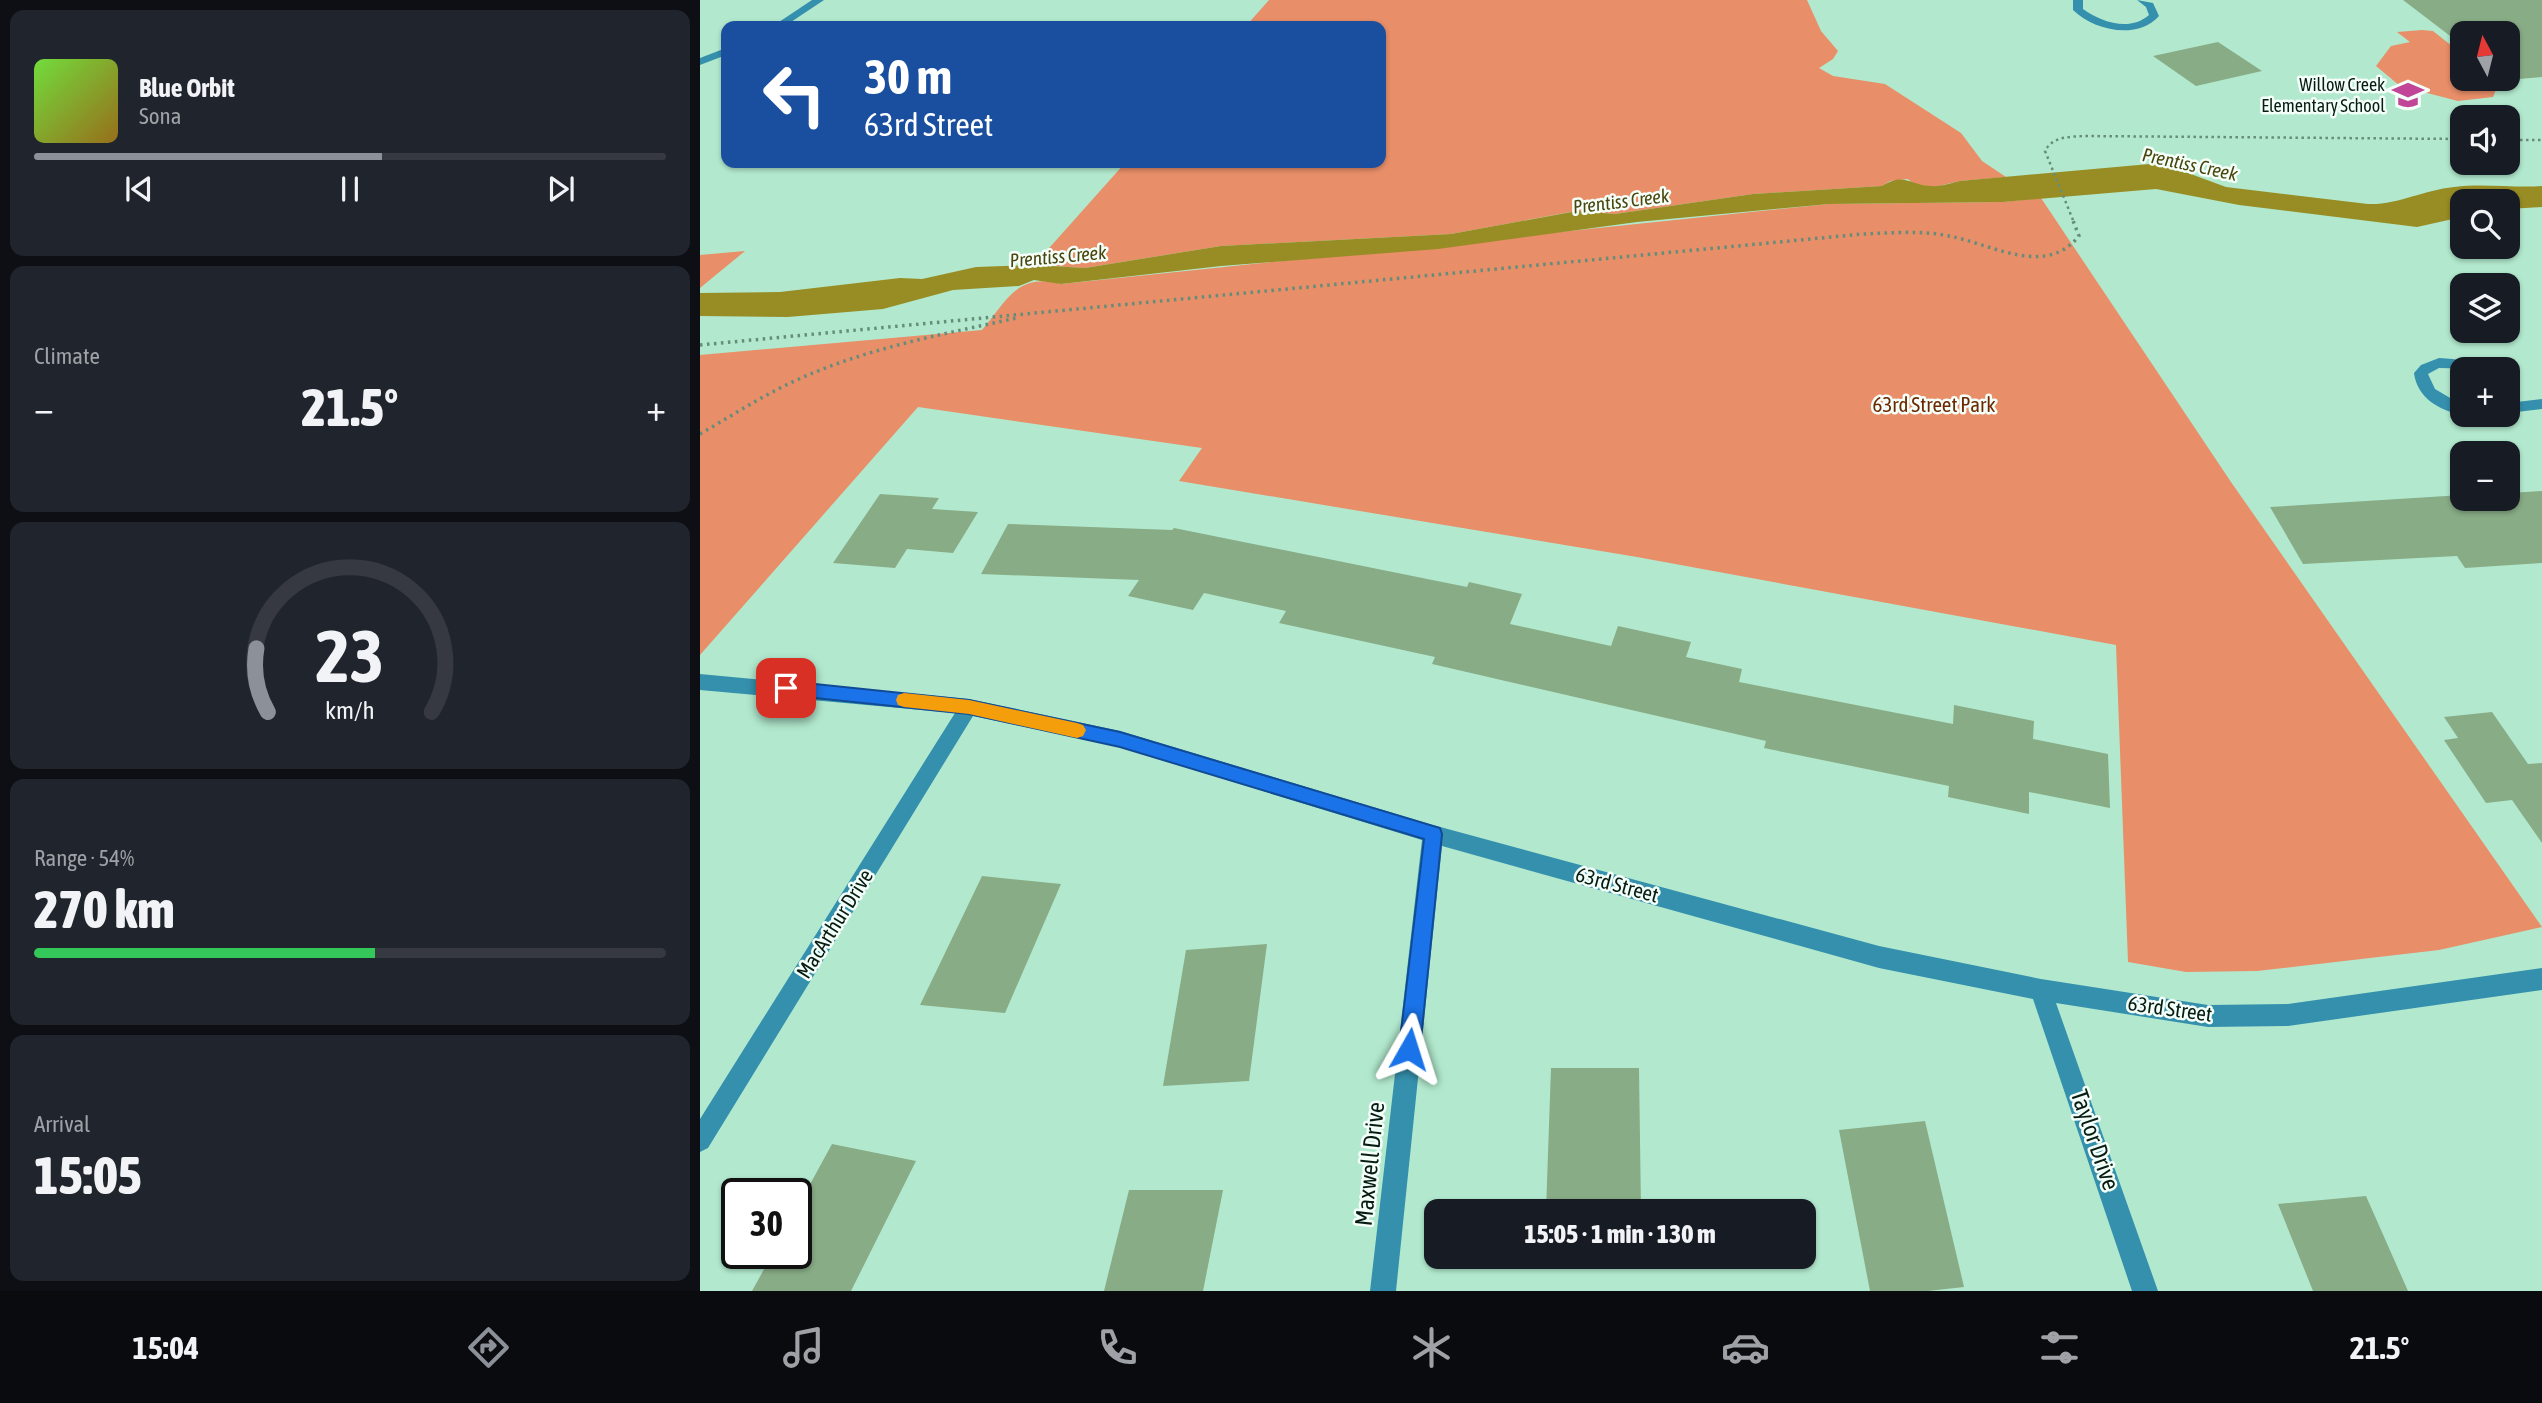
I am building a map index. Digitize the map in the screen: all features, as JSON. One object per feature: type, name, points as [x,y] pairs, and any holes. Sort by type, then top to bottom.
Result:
[{"type":"street","points":[[786,21],[819,0]]},
{"type":"street","points":[[2078,0],[2078,10],[2084,15],[2119,26],[2150,21],[2154,10],[2142,0]]},
{"type":"street","points":[[700,62],[721,53]]},
{"type":"street","points":[[2450,364],[2433,364],[2421,373],[2421,380],[2433,396],[2450,404]]},
{"type":"street","points":[[2520,407],[2542,404]]},
{"type":"street","name":"63rd Street","points":[[700,682],[969,707],[1120,739],[1433,834],[1879,957],[2041,990],[2208,1016],[2288,1016],[2542,979]]},
{"type":"street","name":"MacArthur Drive","points":[[700,1140],[969,707]]},
{"type":"street","name":"Maxwell Drive","points":[[1383,1291],[1433,834]]},
{"type":"street","name":"Taylor Drive","points":[[2041,990],[2145,1291]]},
{"type":"path","points":[[700,345],[1863,234],[1910,232],[1948,236],[2027,257],[2046,256],[2061,253],[2075,244],[2079,236],[2071,209],[2045,150],[2054,140],[2084,136],[2450,139]]},
{"type":"path","points":[[2520,140],[2542,140]]},
{"type":"path","points":[[700,434],[763,397],[839,363],[918,340],[1038,314]]},
{"type":"green space","points":[[1269,0],[1807,0],[1821,31],[1838,51],[1833,59],[1819,68],[1833,76],[1885,84],[1961,133],[1982,161],[2006,177],[1960,181],[1934,187],[1914,184],[1908,179],[1890,181],[1882,186],[1753,194],[1615,214],[1576,211],[1451,234],[1221,246],[1085,268],[1034,265],[1121,168],[1386,168],[1386,21],[1250,21]]},
{"type":"green space","points":[[2433,31],[2450,44],[2450,91],[2495,91],[2493,97],[2458,101],[2400,86],[2376,66],[2391,46],[2410,42],[2397,32]]},
{"type":"green space","name":"63rd Street Park","points":[[2041,198],[2231,482],[2542,927],[2439,950],[2257,971],[2186,972],[2128,962],[2116,645],[1637,557],[1179,481],[1202,448],[918,407],[700,655],[700,355],[982,330],[1014,292],[1034,282],[1061,284],[1829,204],[2003,202]]},
{"type":"green space","points":[[745,251],[700,288],[700,255]]},
{"type":"shaded area","points":[[2161,163],[2226,187],[2368,204],[2390,202],[2454,187],[2542,186],[2542,207],[2520,208],[2520,189],[2450,189],[2450,220],[2417,227],[2239,205],[2156,189],[2003,202],[1829,204],[1637,222],[1438,249],[1221,266],[1061,284],[1034,280],[1019,286],[953,290],[883,309],[788,317],[700,316],[700,293],[780,292],[900,278],[922,279],[976,267],[1034,265],[1085,268],[1221,246],[1451,234],[1577,211],[1615,214],[1753,194],[1882,186],[1896,180],[1934,186],[1960,181]]},
{"type":"building","points":[[2403,0],[2542,0],[2542,77],[2520,79],[2520,21],[2450,21],[2450,36]]},
{"type":"building","points":[[2218,42],[2262,71],[2196,86],[2153,56]]},
{"type":"building","points":[[2542,491],[2542,563],[2465,568],[2457,556],[2303,564],[2270,507],[2450,496],[2450,511],[2520,511],[2520,492]]},
{"type":"building","points":[[880,494],[939,498],[932,509],[978,512],[953,553],[907,549],[895,568],[833,563]]},
{"type":"building","points":[[1008,524],[1174,528],[1467,587],[1469,582],[1522,594],[1510,624],[1611,646],[1618,626],[1691,642],[1686,657],[1742,669],[1739,682],[1953,724],[1954,705],[2034,721],[2033,739],[2108,754],[2110,808],[2029,792],[2029,814],[1948,797],[1949,786],[1764,748],[1766,741],[1432,664],[1435,657],[1279,623],[1286,611],[1204,593],[1193,610],[1128,596],[1139,580],[981,574]]},
{"type":"building","points":[[2492,712],[2528,764],[2542,763],[2542,843],[2512,800],[2486,803],[2444,740],[2458,738],[2444,717]]},
{"type":"building","points":[[982,876],[1061,884],[1005,1013],[920,1005]]},
{"type":"building","points":[[1267,944],[1249,1081],[1163,1086],[1186,950]]},
{"type":"building","points":[[1551,1068],[1639,1068],[1641,1199],[1546,1199]]},
{"type":"building","points":[[1925,1121],[1964,1287],[1928,1291],[1870,1291],[1839,1130]]},
{"type":"building","points":[[832,1144],[916,1161],[851,1291],[752,1291],[764,1269],[812,1269],[812,1181]]},
{"type":"building","points":[[1129,1190],[1223,1190],[1203,1291],[1104,1291]]},
{"type":"building","points":[[2366,1196],[2408,1291],[2313,1291],[2278,1204]]},
{"type":"slow traffic","points":[[904,700],[969,707],[1077,730]]},
{"type":"place","name":"Willow Creek Elementary School","points":[[2408,95]]},
{"type":"route","points":[[786,688],[969,707],[1120,739],[1433,834],[1409,1049]]},
{"type":"water label","name":"Prentiss Creek","points":[[2190,164]]},
{"type":"water label","name":"Prentiss Creek","points":[[1621,201]]},
{"type":"water label","name":"Prentiss Creek","points":[[1058,256]]}]
